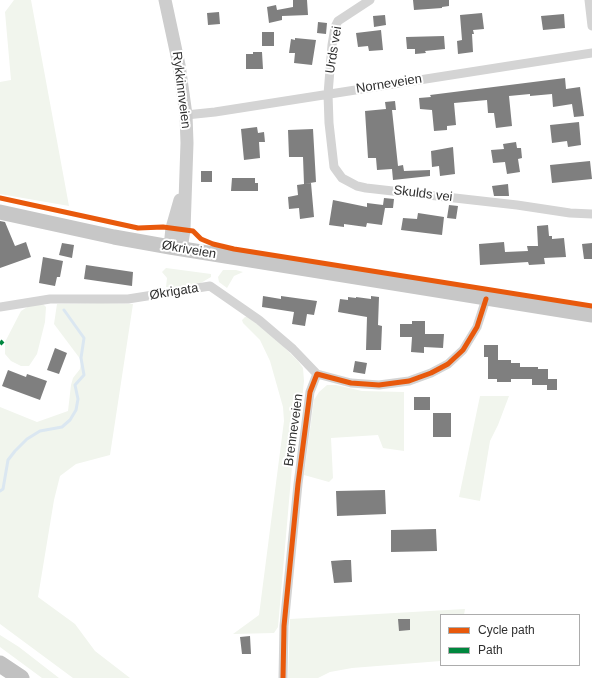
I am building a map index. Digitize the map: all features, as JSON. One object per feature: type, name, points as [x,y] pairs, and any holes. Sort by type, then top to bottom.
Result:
[{"type":"highway","points":[[0,664],[21,678]]},
{"type":"main road","name":"Økriveien","points":[[0,212],[114,237],[176,248],[592,315]]},
{"type":"street","name":"Rykkinnveien","points":[[164,0],[179,65],[186,116],[184,230],[176,248]]},
{"type":"street","name":"Urds vei","points":[[328,94],[335,27],[338,21],[344,16],[370,0]]},
{"type":"street","points":[[589,0],[592,26]]},
{"type":"street","name":"Norneveien","points":[[186,116],[592,53]]},
{"type":"street","name":"Skulds vei","points":[[328,94],[334,167],[342,178],[353,184],[366,188],[517,205],[570,213],[592,214]]},
{"type":"street","name":"Økrigata","points":[[0,307],[58,299],[128,299],[210,286],[259,320],[293,349],[317,374]]},
{"type":"street","points":[[317,374],[351,383],[379,385],[409,381],[431,373],[448,364],[463,350],[477,328],[486,299]]},
{"type":"street","name":"Brenneveien","points":[[283,678],[284,626],[298,484],[310,392],[317,374]]},
{"type":"shaded area","points":[[14,0],[31,0],[69,206],[0,194],[0,82],[11,80],[5,12]]},
{"type":"shaded area","points":[[166,268],[211,274],[211,277],[199,284],[175,288],[166,287],[167,278],[162,272]]},
{"type":"shaded area","points":[[223,270],[236,270],[243,272],[234,276],[227,288],[219,282],[218,277]]},
{"type":"shaded area","points":[[42,303],[46,307],[45,322],[37,354],[29,366],[21,366],[11,361],[5,354],[5,342],[21,311],[29,306]]},
{"type":"shaded area","points":[[57,304],[133,304],[110,455],[76,464],[60,476],[54,500],[38,597],[75,624],[95,651],[130,678],[73,678],[0,624],[0,407],[37,422],[68,411],[71,385],[73,378],[80,369],[81,360],[54,324]]},
{"type":"shaded area","points":[[245,317],[248,317],[278,341],[303,368],[304,381],[302,400],[296,421],[278,627],[274,633],[233,634],[259,615],[284,421],[283,407],[270,361],[260,340],[243,323],[242,320]]},
{"type":"shaded area","points":[[327,385],[336,385],[362,391],[404,392],[404,451],[383,448],[378,435],[331,438],[333,478],[329,482],[304,475],[314,400],[319,392]]},
{"type":"shaded area","points":[[480,396],[509,396],[490,441],[480,501],[459,497]]},
{"type":"shaded area","points":[[465,609],[464,614],[440,614],[440,661],[352,668],[330,672],[318,678],[288,678],[290,619]]},
{"type":"shaded area","points":[[0,635],[19,647],[59,678],[42,678],[0,647]]},
{"type":"building","points":[[293,0],[307,0],[308,15],[282,16],[282,20],[269,23],[267,7],[276,5],[277,10],[293,7]]},
{"type":"building","points":[[413,0],[449,0],[449,6],[414,10]]},
{"type":"building","points":[[219,12],[220,24],[208,25],[207,13]]},
{"type":"building","points":[[482,13],[484,29],[473,30],[473,52],[458,54],[457,41],[462,40],[460,15]]},
{"type":"building","points":[[564,14],[565,28],[543,30],[541,16]]},
{"type":"building","points":[[385,15],[386,25],[374,27],[373,16]]},
{"type":"building","points":[[318,22],[327,23],[326,34],[317,33]]},
{"type":"building","points":[[381,30],[383,50],[369,51],[368,46],[358,47],[356,33]]},
{"type":"building","points":[[262,32],[274,32],[274,46],[262,46]]},
{"type":"building","points":[[444,36],[445,49],[425,51],[426,53],[415,54],[415,49],[407,49],[406,37]]},
{"type":"building","points":[[295,38],[316,40],[312,65],[294,63],[295,53],[289,53],[291,39],[295,40]]},
{"type":"building","points":[[253,52],[262,52],[263,69],[246,69],[246,54],[253,54]]},
{"type":"building","points":[[565,78],[566,89],[580,87],[584,116],[574,117],[572,104],[553,107],[552,94],[509,96],[512,126],[496,128],[494,113],[488,113],[487,100],[454,103],[456,125],[447,126],[447,130],[434,131],[432,110],[420,109],[419,98],[431,97],[430,95]]},
{"type":"building","points":[[395,101],[396,110],[392,110],[398,166],[403,165],[404,171],[430,170],[430,176],[393,180],[392,169],[377,170],[376,158],[368,158],[365,111],[386,109],[385,102]]},
{"type":"building","points":[[579,122],[581,145],[568,147],[567,141],[552,143],[550,125]]},
{"type":"building","points":[[257,127],[258,133],[264,132],[265,142],[259,142],[260,158],[244,160],[241,129]]},
{"type":"building","points":[[313,129],[316,182],[304,184],[303,157],[289,157],[288,130]]},
{"type":"building","points":[[516,142],[517,148],[521,148],[522,158],[518,159],[520,172],[507,174],[505,162],[493,163],[491,150],[504,149],[503,144]]},
{"type":"building","points":[[453,147],[455,174],[440,176],[439,166],[432,167],[431,151]]},
{"type":"building","points":[[590,161],[592,179],[552,183],[550,165]]},
{"type":"building","points":[[201,171],[212,171],[212,182],[201,182]]},
{"type":"building","points":[[232,178],[255,178],[255,183],[258,183],[258,191],[231,191]]},
{"type":"building","points":[[311,183],[314,217],[300,219],[299,208],[289,209],[288,197],[298,195],[297,185]]},
{"type":"building","points":[[508,184],[509,196],[494,196],[492,186]]},
{"type":"building","points":[[384,198],[394,199],[393,208],[385,208],[382,225],[367,223],[366,227],[344,224],[344,227],[329,225],[333,200],[367,207],[367,203],[383,205]]},
{"type":"building","points":[[449,205],[458,206],[456,219],[447,218]]},
{"type":"building","points":[[418,213],[444,217],[442,235],[401,230],[403,218],[417,219]]},
{"type":"building","points":[[0,221],[5,222],[15,246],[26,242],[31,257],[0,268]]},
{"type":"building","points":[[548,225],[549,236],[552,236],[552,239],[564,238],[566,257],[544,258],[545,264],[529,265],[528,262],[480,265],[479,244],[504,242],[505,252],[528,251],[527,246],[538,246],[537,226]]},
{"type":"building","points":[[62,243],[74,245],[72,258],[59,255]]},
{"type":"building","points":[[592,243],[592,259],[584,259],[582,244]]},
{"type":"building","points":[[43,257],[63,261],[60,277],[57,277],[55,286],[39,283]]},
{"type":"building","points":[[86,265],[133,272],[132,286],[84,279]]},
{"type":"building","points":[[263,296],[281,299],[281,296],[317,301],[314,315],[307,314],[305,326],[292,324],[294,312],[262,307]]},
{"type":"building","points":[[371,296],[379,297],[378,325],[382,326],[381,350],[366,350],[367,317],[338,312],[340,299],[348,300],[348,297],[356,297],[371,299]]},
{"type":"building","points":[[412,321],[425,321],[425,334],[444,334],[443,348],[424,347],[424,353],[411,352],[412,337],[400,337],[400,324],[412,324]]},
{"type":"building","points":[[484,345],[498,345],[498,360],[511,360],[511,363],[520,363],[520,367],[538,367],[538,369],[548,369],[548,379],[557,379],[557,390],[547,390],[547,385],[532,385],[532,379],[511,379],[511,382],[497,382],[497,379],[488,379],[488,357],[484,357]]},
{"type":"building","points":[[55,348],[67,353],[59,374],[47,370]]},
{"type":"building","points":[[355,361],[367,363],[365,374],[353,372]]},
{"type":"building","points":[[8,370],[26,377],[27,374],[47,381],[40,400],[2,386]]},
{"type":"building","points":[[414,397],[430,397],[430,410],[414,410]]},
{"type":"building","points":[[433,413],[451,413],[451,437],[433,437]]},
{"type":"building","points":[[385,490],[386,514],[337,516],[336,491]]},
{"type":"building","points":[[436,529],[437,551],[391,552],[391,530]]},
{"type":"building","points":[[351,560],[352,582],[334,583],[331,561]]},
{"type":"building","points":[[398,619],[410,619],[410,630],[399,631]]},
{"type":"building","points":[[250,636],[251,654],[242,654],[240,637]]},
{"type":"waterway","points":[[0,491],[3,489],[8,460],[15,451],[27,439],[40,431],[62,427],[70,420],[76,410],[78,399],[75,385],[84,375],[81,358],[84,338],[64,310]]},
{"type":"marked path","points":[[0,344],[3,341]]},
{"type":"cycle path","points":[[0,198],[138,228],[163,227],[193,231],[201,239],[213,244],[234,249],[592,306]]},
{"type":"cycle path","points":[[283,678],[284,626],[298,484],[310,392],[317,374],[351,383],[379,385],[409,381],[431,373],[448,364],[463,350],[477,327],[486,299]]}]
